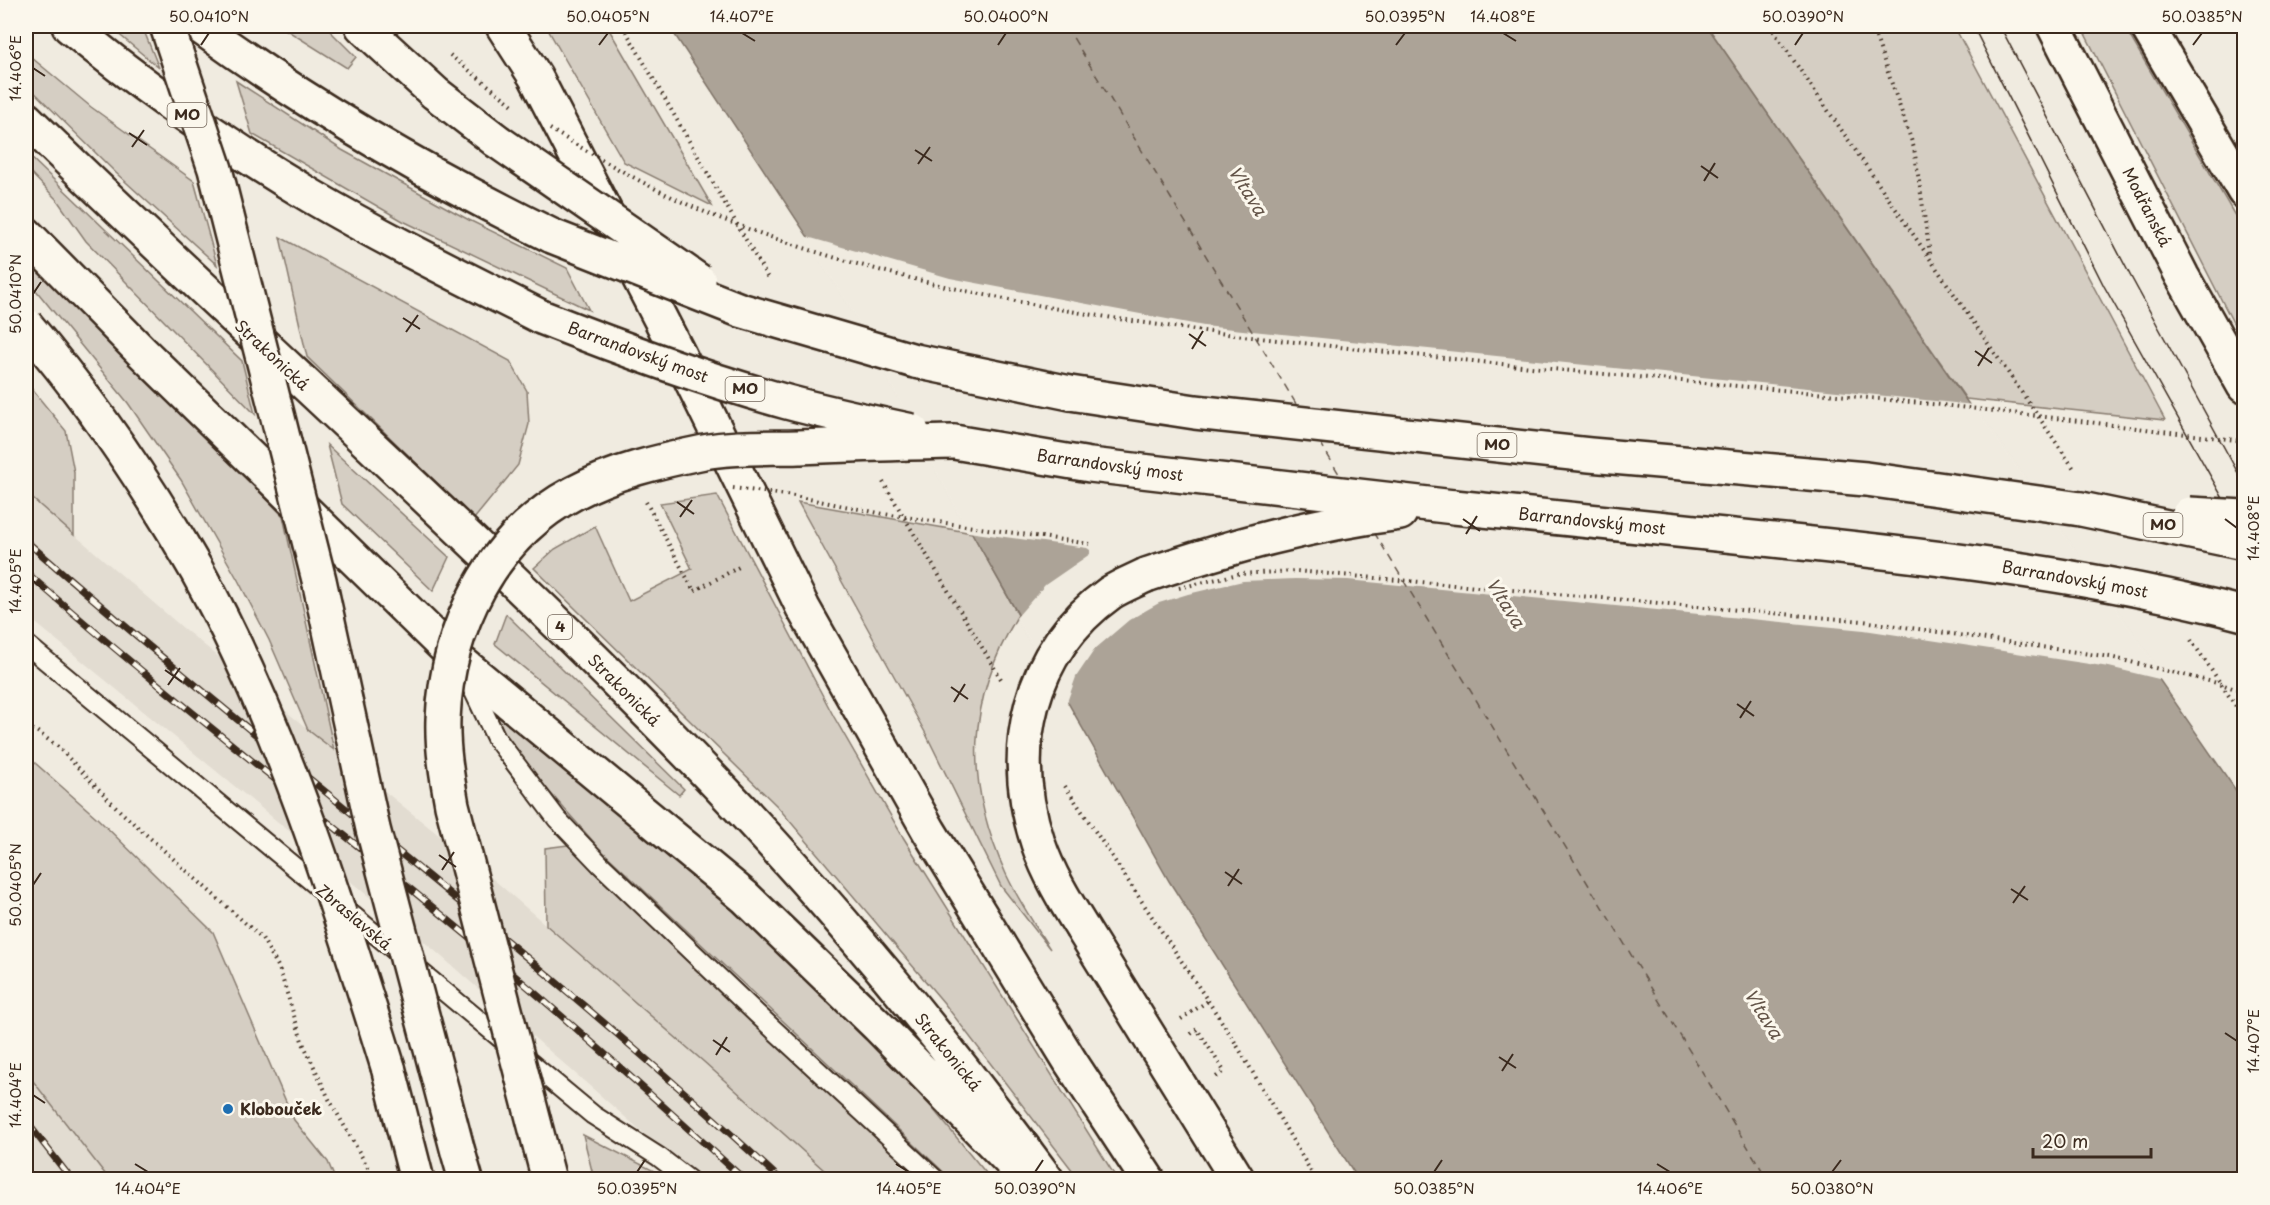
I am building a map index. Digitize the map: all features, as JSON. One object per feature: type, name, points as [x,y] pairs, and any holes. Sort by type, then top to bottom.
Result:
[{"type":"main road","name":"Barrandovský most","points":[[69,26],[213,134],[311,196],[418,255],[541,317],[638,355],[787,402],[954,442],[1090,465],[1454,507],[1880,551],[2055,574],[2184,598],[2244,614]]},
{"type":"main road","points":[[166,26],[175,44],[215,169],[319,579],[373,829],[462,1166]]},
{"type":"main road","name":"MO","points":[[199,26],[264,73],[379,144],[463,192],[552,236],[740,310],[915,361],[1070,393],[1172,408],[1590,455],[1866,479],[2081,509],[2244,543]]},
{"type":"main road","points":[[362,26],[435,93],[497,141],[740,310]]},
{"type":"main road","points":[[503,26],[535,76],[667,332],[803,608],[935,841],[1070,1061],[1148,1179]]},
{"type":"main road","name":"Modřanská","points":[[2054,26],[2182,276],[2244,386]]},
{"type":"main road","points":[[2147,26],[2244,191]]},
{"type":"main road","name":"Strakonická","points":[[26,119],[172,262],[533,599],[719,786],[798,871],[896,988],[1047,1179]]},
{"type":"main road","points":[[26,234],[141,351],[458,660],[745,897],[878,1026],[1029,1179]]},
{"type":"main road","points":[[26,325],[118,446],[197,571],[244,667],[310,831],[348,938],[388,1067],[417,1179]]},
{"type":"main road","points":[[549,1179],[455,816],[444,762],[443,719],[448,676],[458,635],[483,579],[501,553],[547,510],[606,478],[640,468],[705,452],[742,448],[954,442]]},
{"type":"main road","points":[[1238,1179],[1060,892],[1038,843],[1025,775],[1028,714],[1036,684],[1066,634],[1087,612],[1111,592],[1146,574],[1216,551],[1288,532],[1371,516],[1454,507]]},
{"type":"main road","points":[[2081,509],[2244,517]]},
{"type":"lane","name":"Zbraslavská","points":[[26,644],[593,1115],[689,1179]]},
{"type":"lane","points":[[458,660],[496,738],[557,819],[600,864],[741,999],[936,1179]]},
{"type":"path","points":[[622,26],[773,287]]},
{"type":"path","points":[[1770,26],[2078,473]]},
{"type":"path","points":[[1872,26],[1914,148],[1931,258]]},
{"type":"path","points":[[450,56],[520,111]]},
{"type":"path","points":[[540,123],[629,176],[709,213],[780,240],[947,288],[1210,333],[1580,373],[1942,405],[2244,441]]},
{"type":"path","points":[[883,481],[1005,686]]},
{"type":"path","points":[[723,488],[794,496],[884,514],[1090,544]]},
{"type":"path","points":[[653,496],[644,499],[694,591],[748,562]]},
{"type":"path","points":[[1175,589],[1238,574],[1296,571],[1863,621],[2110,657],[2221,684],[2244,692]]},
{"type":"path","points":[[2184,630],[2244,718]]},
{"type":"path","points":[[26,728],[35,730],[57,746],[121,812],[262,938],[279,968],[303,1041],[329,1099],[375,1179]]},
{"type":"path","points":[[1060,778],[1232,1037],[1316,1179]]},
{"type":"path","points":[[1176,1022],[1208,1001]]},
{"type":"path","points":[[1186,1037],[1197,1029],[1224,1071],[1210,1081]]},
{"type":"shaded area","points":[[109,26],[142,26],[159,68]]},
{"type":"shaded area","points":[[280,26],[325,26],[356,57],[347,68]]},
{"type":"shaded area","points":[[546,26],[607,26],[712,206],[624,162]]},
{"type":"shaded area","points":[[1707,26],[1954,26],[2165,420],[1966,399]]},
{"type":"shaded area","points":[[2081,26],[2124,26],[2244,231],[2244,344]]},
{"type":"shaded area","points":[[26,53],[91,107],[194,181],[217,265],[116,173],[26,84]]},
{"type":"shaded area","points":[[236,81],[342,150],[469,220],[567,268],[589,310],[403,221],[252,134]]},
{"type":"shaded area","points":[[26,153],[242,361],[255,414],[86,241],[57,200],[26,168]]},
{"type":"shaded area","points":[[280,237],[510,361],[527,391],[529,424],[518,465],[474,519],[307,357]]},
{"type":"shaded area","points":[[26,250],[283,516],[334,750],[308,730],[269,640],[181,480],[128,403],[26,278]]},
{"type":"shaded area","points":[[26,382],[66,431],[74,472],[74,535],[26,493]]},
{"type":"shaded area","points":[[327,445],[449,557],[433,591],[342,504]]},
{"type":"shaded area","points":[[26,493],[183,628],[493,879],[704,1062],[834,1179],[696,1179],[434,950],[26,615]]},
{"type":"shaded area","points":[[717,495],[834,717],[903,837],[1117,1179],[1079,1179],[944,1003],[777,806],[534,568],[555,549],[595,526],[629,601],[692,569],[660,503]]},
{"type":"shaded area","points":[[798,502],[972,533],[1018,615],[1001,647],[988,679],[980,711],[977,743],[978,775],[983,807],[992,840],[1006,874],[1050,949],[1001,886],[926,734]]},
{"type":"shaded area","points":[[506,614],[684,789],[679,795],[495,644]]},
{"type":"shaded area","points":[[491,713],[499,714],[762,931],[873,1042],[991,1179],[951,1179],[599,848],[538,779]]},
{"type":"shaded area","points":[[26,755],[96,817],[213,932],[294,1120],[328,1162],[335,1179],[109,1179],[26,1072]]},
{"type":"shaded area","points":[[568,845],[924,1179],[834,1179],[546,925],[545,848]]},
{"type":"shaded area","points":[[26,1072],[109,1179],[34,1179],[26,1169]]},
{"type":"shaded area","points":[[583,1135],[668,1178],[669,1179],[594,1179]]},
{"type":"water","name":"Vltava","points":[[669,26],[1707,26],[2244,802],[2244,1179],[1358,1179],[1169,881],[972,533],[854,307]]},
{"type":"pier","points":[[804,236],[950,278],[1204,326],[1974,405],[2167,681],[2109,667],[1864,630],[1348,580],[1295,579],[1243,581],[1159,603],[1129,620],[1095,649],[1076,677],[1066,705],[1016,618],[1045,585],[1090,554],[1090,550],[968,532],[851,309]]},
{"type":"ferry route","points":[[1066,26],[1298,407]]},
{"type":"ferry route","points":[[1320,442],[1342,479]]},
{"type":"ferry route","points":[[1374,532],[1768,1180]]},
{"type":"tram line","points":[[1973,26],[2104,286],[2244,536]]},
{"type":"tram line","points":[[2000,26],[2130,275],[2244,484]]},
{"type":"railway","points":[[26,541],[120,622],[596,1016],[781,1180]]},
{"type":"railway","points":[[26,572],[184,706],[490,955],[745,1180]]},
{"type":"railway","points":[[26,1121],[72,1180]]},
{"type":"place","name":"Klobouček","points":[[228,1109]]}]
